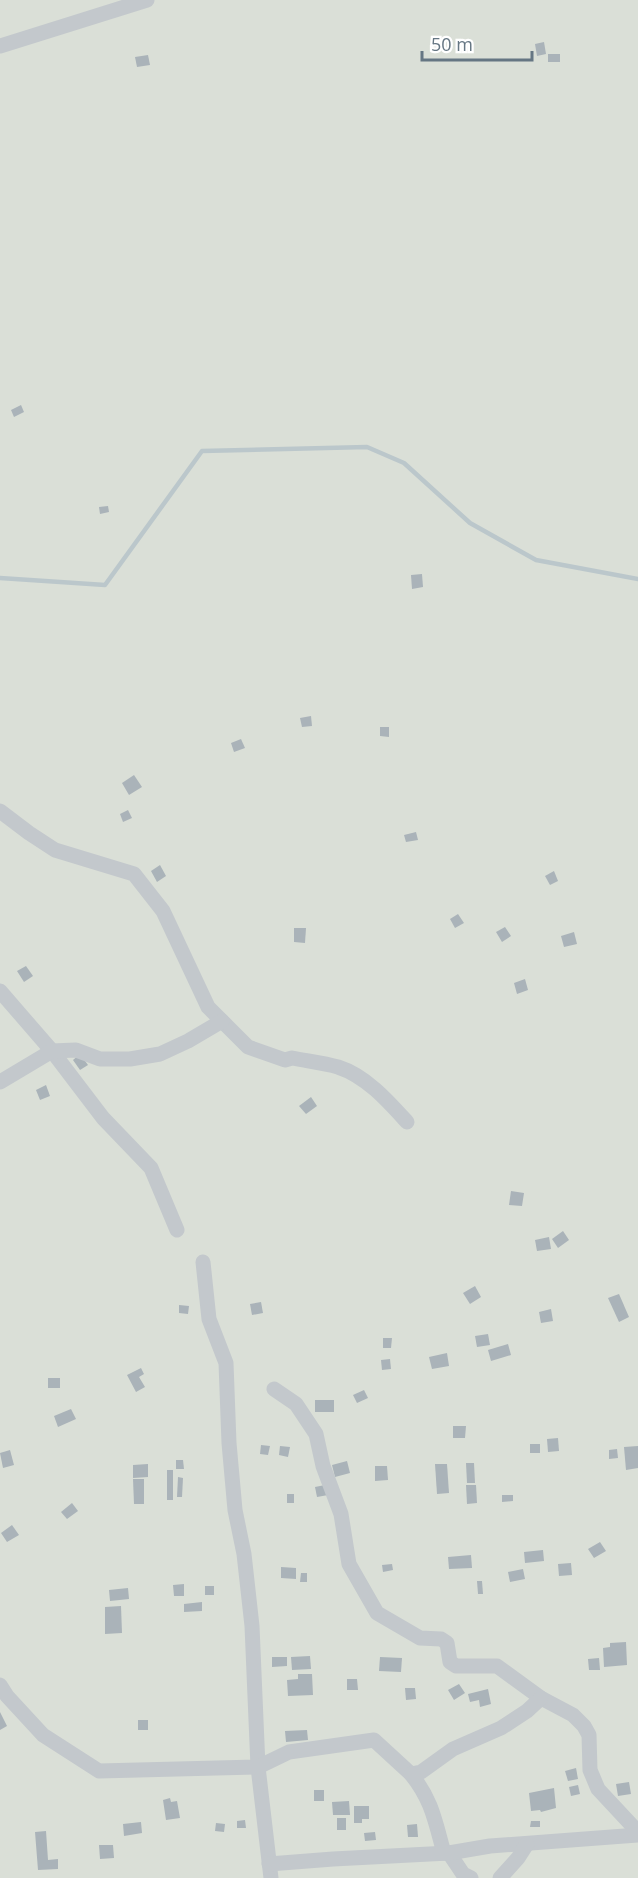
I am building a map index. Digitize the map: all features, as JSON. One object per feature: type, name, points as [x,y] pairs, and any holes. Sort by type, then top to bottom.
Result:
[{"type":"street","points":[[0,46],[147,0]]},
{"type":"street","points":[[0,811],[55,850],[134,874],[163,911],[208,1007],[248,1047],[285,1060],[292,1058],[339,1067],[361,1078],[390,1103],[406,1122]]},
{"type":"street","points":[[0,991],[52,1051],[103,1118],[151,1168],[177,1230]]},
{"type":"street","points":[[0,1082],[52,1051],[76,1050],[100,1059],[150,1056],[160,1054],[188,1041],[222,1021]]},
{"type":"street","points":[[203,1262],[209,1319],[226,1364],[229,1443],[235,1510],[244,1554],[252,1626],[258,1767],[270,1871],[333,1858],[446,1853],[638,1834]]},
{"type":"street","points":[[274,1389],[296,1404],[316,1434],[323,1466],[341,1514],[349,1564],[377,1613],[420,1638],[441,1640],[447,1643],[450,1662],[456,1666],[497,1666],[541,1698],[573,1715],[584,1726],[590,1740],[591,1778],[638,1834]]},
{"type":"street","points":[[0,1685],[7,1696],[43,1734],[99,1771],[258,1767],[289,1752],[374,1740],[411,1774],[423,1789],[446,1853],[463,1874],[471,1878]]},
{"type":"street","points":[[411,1774],[421,1772],[453,1749],[501,1728],[541,1698]]},
{"type":"street","points":[[500,1878],[515,1871],[527,1844]]},
{"type":"shaded area","points":[[0,0],[638,0],[638,1878],[0,1878]]},
{"type":"building","points":[[544,42],[546,54],[537,56],[535,44]]},
{"type":"building","points":[[548,54],[560,54],[560,62],[548,62]]},
{"type":"building","points":[[148,55],[150,65],[137,67],[135,57]]},
{"type":"building","points":[[21,405],[24,412],[14,417],[11,410]]},
{"type":"building","points":[[108,506],[109,512],[100,514],[99,507]]},
{"type":"building","points":[[422,574],[423,587],[412,589],[411,575]]},
{"type":"building","points":[[311,716],[312,726],[302,727],[300,718]]},
{"type":"building","points":[[380,727],[389,727],[389,737],[380,736]]},
{"type":"building","points":[[241,739],[245,748],[234,752],[231,743]]},
{"type":"building","points":[[134,775],[142,787],[129,795],[122,783]]},
{"type":"building","points":[[128,810],[132,818],[123,822],[120,814]]},
{"type":"building","points":[[416,832],[418,840],[406,842],[404,835]]},
{"type":"building","points":[[160,865],[166,876],[157,882],[151,871]]},
{"type":"building","points":[[554,871],[558,881],[550,885],[545,876]]},
{"type":"building","points":[[458,914],[464,923],[455,928],[450,919]]},
{"type":"building","points":[[505,927],[511,936],[502,942],[496,932]]},
{"type":"building","points":[[294,928],[306,928],[305,943],[294,942]]},
{"type":"building","points":[[574,932],[577,944],[564,947],[561,936]]},
{"type":"building","points":[[26,966],[33,976],[24,982],[17,971]]},
{"type":"building","points":[[525,979],[528,990],[517,994],[514,983]]},
{"type":"building","points":[[80,1054],[88,1065],[80,1070],[73,1060]]},
{"type":"building","points":[[46,1085],[50,1096],[40,1100],[36,1090]]},
{"type":"building","points":[[311,1097],[317,1106],[306,1114],[299,1106]]},
{"type":"building","points":[[511,1191],[524,1193],[522,1206],[509,1205]]},
{"type":"building","points":[[563,1231],[569,1240],[558,1248],[552,1239]]},
{"type":"building","points":[[549,1237],[551,1249],[537,1251],[535,1240]]},
{"type":"building","points":[[475,1286],[481,1297],[470,1304],[463,1293]]},
{"type":"building","points":[[619,1294],[629,1317],[619,1322],[608,1298]]},
{"type":"building","points":[[261,1302],[263,1313],[252,1315],[250,1304]]},
{"type":"building","points":[[179,1305],[189,1306],[188,1314],[179,1313]]},
{"type":"building","points":[[551,1309],[553,1321],[541,1323],[539,1312]]},
{"type":"building","points":[[488,1334],[490,1345],[477,1347],[475,1336]]},
{"type":"building","points":[[383,1338],[392,1338],[391,1348],[383,1348]]},
{"type":"building","points":[[508,1344],[511,1355],[491,1361],[488,1350]]},
{"type":"building","points":[[447,1353],[449,1366],[432,1369],[429,1357]]},
{"type":"building","points":[[390,1359],[391,1369],[382,1370],[381,1360]]},
{"type":"building","points":[[141,1368],[144,1374],[139,1377],[145,1387],[136,1392],[127,1375]]},
{"type":"building","points":[[48,1378],[60,1378],[60,1388],[48,1388]]},
{"type":"building","points":[[364,1390],[368,1398],[357,1403],[353,1395]]},
{"type":"building","points":[[315,1400],[334,1400],[334,1412],[315,1412]]},
{"type":"building","points":[[71,1409],[76,1419],[58,1427],[54,1416]]},
{"type":"building","points":[[453,1426],[466,1426],[465,1438],[453,1438]]},
{"type":"building","points":[[558,1438],[559,1451],[548,1452],[547,1439]]},
{"type":"building","points":[[530,1444],[540,1444],[540,1453],[530,1453]]},
{"type":"building","points":[[261,1445],[270,1446],[268,1455],[260,1454]]},
{"type":"building","points":[[280,1446],[290,1447],[288,1457],[279,1455]]},
{"type":"building","points":[[638,1446],[638,1468],[626,1470],[624,1447]]},
{"type":"building","points":[[617,1449],[618,1458],[609,1459],[609,1450]]},
{"type":"building","points":[[10,1450],[14,1465],[3,1468],[0,1453]]},
{"type":"building","points":[[176,1460],[183,1460],[184,1469],[176,1469]]},
{"type":"building","points":[[347,1461],[350,1473],[335,1477],[332,1465]]},
{"type":"building","points":[[466,1463],[474,1463],[475,1483],[467,1483]]},
{"type":"building","points":[[148,1464],[148,1477],[133,1478],[133,1465]]},
{"type":"building","points":[[435,1464],[447,1464],[449,1493],[437,1494]]},
{"type":"building","points":[[375,1466],[387,1466],[388,1480],[375,1481]]},
{"type":"building","points":[[167,1470],[173,1470],[173,1500],[167,1500]]},
{"type":"building","points":[[178,1477],[183,1478],[182,1497],[177,1497]]},
{"type":"building","points":[[133,1479],[144,1479],[144,1504],[134,1504]]},
{"type":"building","points":[[325,1485],[328,1495],[317,1497],[315,1487]]},
{"type":"building","points":[[466,1485],[476,1485],[477,1503],[467,1504]]},
{"type":"building","points":[[287,1494],[294,1494],[294,1503],[287,1503]]},
{"type":"building","points":[[502,1495],[513,1495],[513,1501],[502,1502]]},
{"type":"building","points":[[72,1503],[78,1511],[67,1519],[61,1512]]},
{"type":"building","points":[[12,1525],[19,1535],[7,1542],[1,1533]]},
{"type":"building","points":[[600,1542],[606,1551],[594,1558],[588,1549]]},
{"type":"building","points":[[543,1550],[544,1561],[525,1563],[524,1552]]},
{"type":"building","points":[[471,1555],[472,1568],[449,1569],[448,1557]]},
{"type":"building","points":[[571,1563],[572,1575],[559,1576],[558,1564]]},
{"type":"building","points":[[392,1564],[393,1570],[383,1572],[382,1565]]},
{"type":"building","points":[[281,1567],[296,1568],[296,1579],[281,1578]]},
{"type":"building","points":[[523,1569],[525,1579],[510,1582],[508,1572]]},
{"type":"building","points":[[301,1573],[307,1573],[307,1582],[300,1582]]},
{"type":"building","points":[[477,1581],[482,1581],[483,1594],[478,1594]]},
{"type":"building","points":[[184,1584],[184,1596],[174,1596],[173,1585]]},
{"type":"building","points":[[205,1586],[214,1586],[214,1595],[205,1595]]},
{"type":"building","points":[[128,1588],[129,1599],[110,1601],[109,1590]]},
{"type":"building","points":[[202,1602],[202,1611],[184,1612],[184,1604]]},
{"type":"building","points":[[121,1606],[122,1633],[105,1634],[105,1607]]},
{"type":"building","points":[[626,1642],[627,1665],[604,1667],[603,1648],[610,1647],[610,1643]]},
{"type":"building","points":[[310,1656],[311,1669],[292,1670],[291,1657]]},
{"type":"building","points":[[272,1657],[287,1657],[287,1666],[272,1667]]},
{"type":"building","points":[[380,1657],[402,1658],[401,1672],[379,1671]]},
{"type":"building","points":[[599,1658],[600,1670],[589,1670],[588,1659]]},
{"type":"building","points":[[298,1674],[312,1674],[313,1695],[288,1696],[287,1680],[298,1679]]},
{"type":"building","points":[[347,1679],[357,1679],[358,1690],[347,1690]]},
{"type":"building","points":[[459,1684],[465,1693],[454,1700],[448,1690]]},
{"type":"building","points":[[405,1688],[415,1688],[416,1699],[406,1700]]},
{"type":"building","points":[[488,1689],[491,1704],[480,1707],[479,1700],[470,1702],[468,1694]]},
{"type":"building","points":[[0,1712],[7,1726],[0,1730]]},
{"type":"building","points":[[138,1720],[148,1720],[148,1730],[138,1730]]},
{"type":"building","points":[[307,1730],[308,1740],[286,1742],[285,1731]]},
{"type":"building","points":[[576,1768],[578,1779],[568,1781],[565,1771]]},
{"type":"building","points":[[629,1782],[631,1794],[618,1796],[616,1784]]},
{"type":"building","points":[[578,1785],[580,1794],[571,1796],[569,1787]]},
{"type":"building","points":[[554,1788],[556,1808],[541,1812],[540,1810],[531,1811],[529,1793]]},
{"type":"building","points":[[314,1790],[324,1790],[324,1801],[314,1801]]},
{"type":"building","points":[[170,1798],[171,1802],[177,1801],[180,1818],[166,1820],[163,1800]]},
{"type":"building","points":[[349,1801],[350,1815],[333,1815],[332,1802]]},
{"type":"building","points":[[354,1806],[369,1806],[369,1819],[362,1819],[362,1823],[354,1823]]},
{"type":"building","points":[[337,1818],[346,1818],[346,1830],[337,1830]]},
{"type":"building","points":[[245,1820],[246,1828],[237,1828],[237,1821]]},
{"type":"building","points":[[531,1821],[540,1821],[540,1827],[530,1827]]},
{"type":"building","points":[[141,1822],[142,1833],[124,1836],[123,1824]]},
{"type":"building","points":[[216,1823],[225,1824],[224,1832],[215,1831]]},
{"type":"building","points":[[417,1824],[418,1837],[408,1837],[407,1825]]},
{"type":"building","points":[[46,1831],[48,1860],[58,1859],[58,1869],[38,1870],[35,1832]]},
{"type":"building","points":[[375,1832],[376,1840],[365,1841],[364,1833]]},
{"type":"building","points":[[99,1845],[113,1845],[114,1858],[100,1859]]},
{"type":"waterway","points":[[0,578],[105,585],[202,451],[367,447],[404,463],[470,523],[536,560],[638,579]]}]
